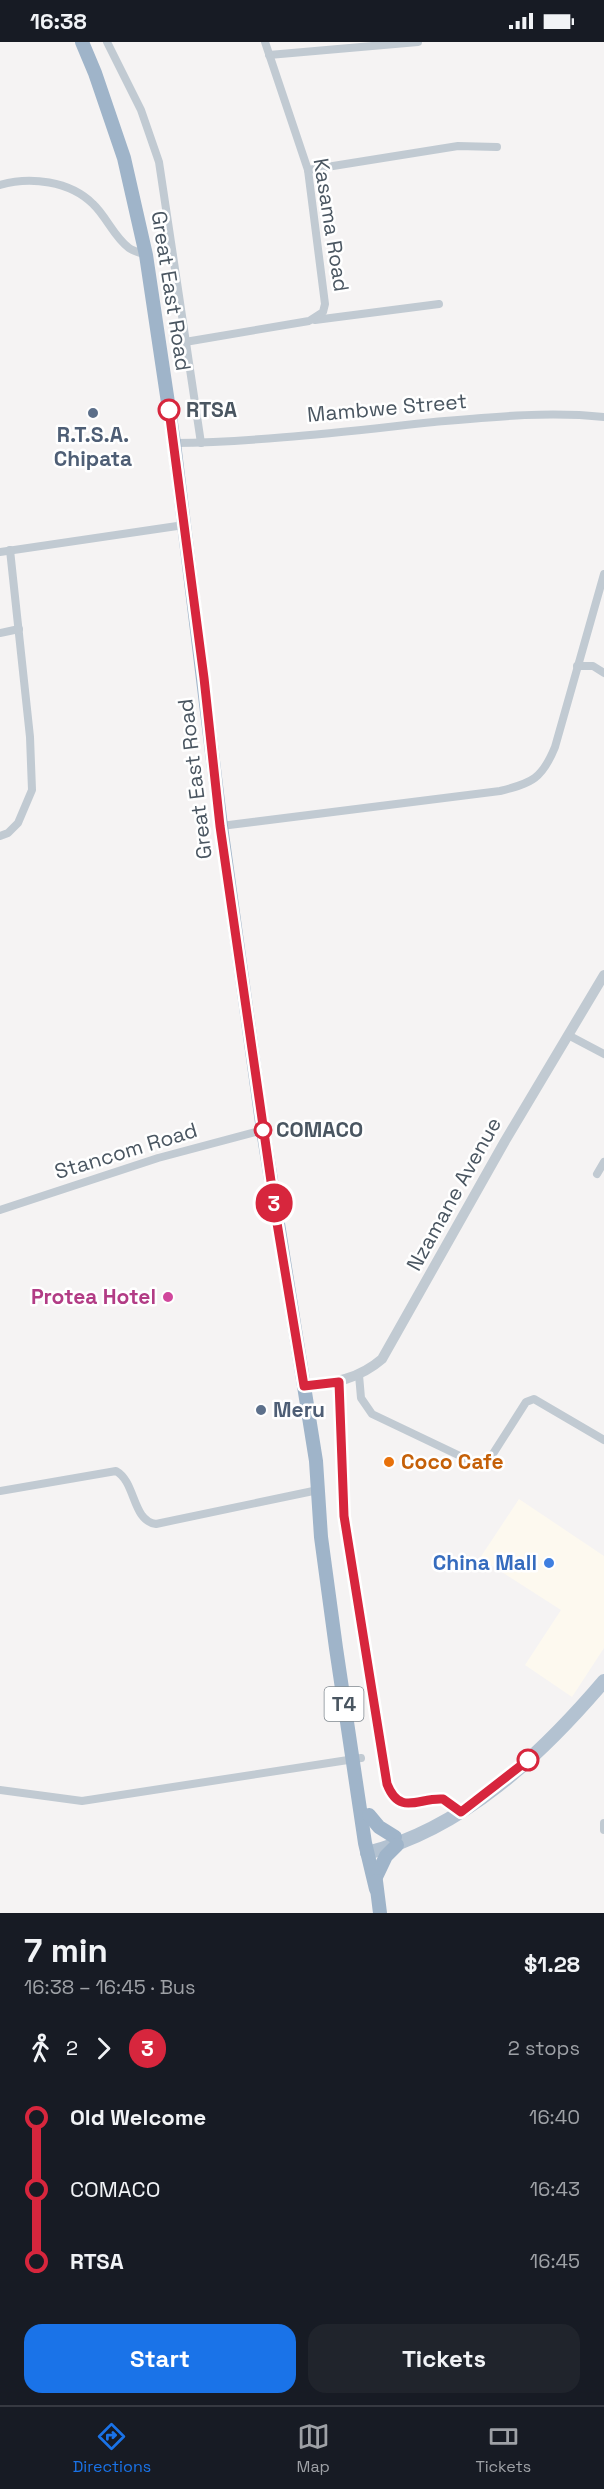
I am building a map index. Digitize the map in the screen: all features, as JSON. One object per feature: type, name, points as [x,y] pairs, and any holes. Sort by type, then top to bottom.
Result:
[{"type":"highway","name":"Great East Road","points":[[82,42],[124,158],[146,255],[174,443],[220,826],[263,1130],[304,1386],[334,1637],[369,1815],[369,1847]]},
{"type":"highway","name":"Great East Road","points":[[357,1759],[376,1883]]},
{"type":"highway","points":[[369,1815],[396,1841],[386,1856],[376,1883]]},
{"type":"highway","name":"T4","points":[[376,1883],[380,1913]]},
{"type":"main road","points":[[369,1847],[420,1833],[461,1812],[513,1773],[542,1747],[604,1681]]},
{"type":"street","points":[[107,42],[141,110],[159,162],[201,443]]},
{"type":"street","name":"Kasama Road","points":[[265,42],[308,170],[325,304],[323,312],[309,321]]},
{"type":"street","points":[[268,55],[368,44],[418,42]]},
{"type":"street","points":[[308,170],[458,146],[497,147]]},
{"type":"street","points":[[1,182],[58,183],[75,191],[92,203],[130,249],[146,255]]},
{"type":"street","points":[[185,342],[309,321],[440,304]]},
{"type":"street","name":"Mambwe Street","points":[[174,443],[201,443],[486,417],[582,414],[604,417]]},
{"type":"street","points":[[0,552],[184,525]]},
{"type":"street","points":[[0,836],[8,833],[18,823],[32,790],[30,737],[10,550]]},
{"type":"street","points":[[220,826],[500,791],[524,785],[539,777],[547,767],[555,747],[604,574]]},
{"type":"street","points":[[0,633],[19,629]]},
{"type":"street","points":[[577,666],[593,666],[604,673]]},
{"type":"street","name":"Nzamane Avenue","points":[[304,1386],[339,1382],[358,1375],[382,1359],[604,975]]},
{"type":"street","points":[[568,1035],[604,1054]]},
{"type":"street","name":"Stancom Road","points":[[0,1210],[158,1158],[263,1130]]},
{"type":"street","points":[[597,1174],[604,1162]]},
{"type":"street","points":[[358,1375],[361,1398],[372,1414],[479,1465],[484,1465],[489,1460],[526,1402],[534,1399],[604,1440]]},
{"type":"street","points":[[339,1382],[344,1516],[387,1784],[390,1793],[402,1803],[412,1804],[443,1799],[461,1812]]},
{"type":"street","points":[[0,1491],[116,1471],[122,1474],[127,1482],[144,1518],[149,1523],[156,1524],[318,1490]]},
{"type":"street","points":[[0,1790],[82,1801],[357,1759]]},
{"type":"street","points":[[604,1823],[604,1830]]},
{"type":"shaded area","points":[[519,1499],[604,1556],[604,1648],[572,1697],[525,1665],[561,1610],[480,1558]]},
{"type":"bus line","name":"3","points":[[169,410],[204,678],[220,826],[280,1246],[304,1386],[339,1382],[344,1516],[387,1784],[390,1793],[402,1803],[412,1804],[438,1798],[447,1801],[461,1812],[528,1760]]},
{"type":"place","name":"RTSA","points":[[169,410]]},
{"type":"place","name":"R.T.S.A. Chipata","points":[[93,413]]},
{"type":"place","name":"COMACO","points":[[263,1130]]},
{"type":"place","name":"Protea Hotel","points":[[168,1297]]},
{"type":"place","name":"Meru","points":[[261,1410]]},
{"type":"place","name":"Coco Cafe","points":[[389,1462]]},
{"type":"place","name":"China Mall","points":[[549,1563]]}]
